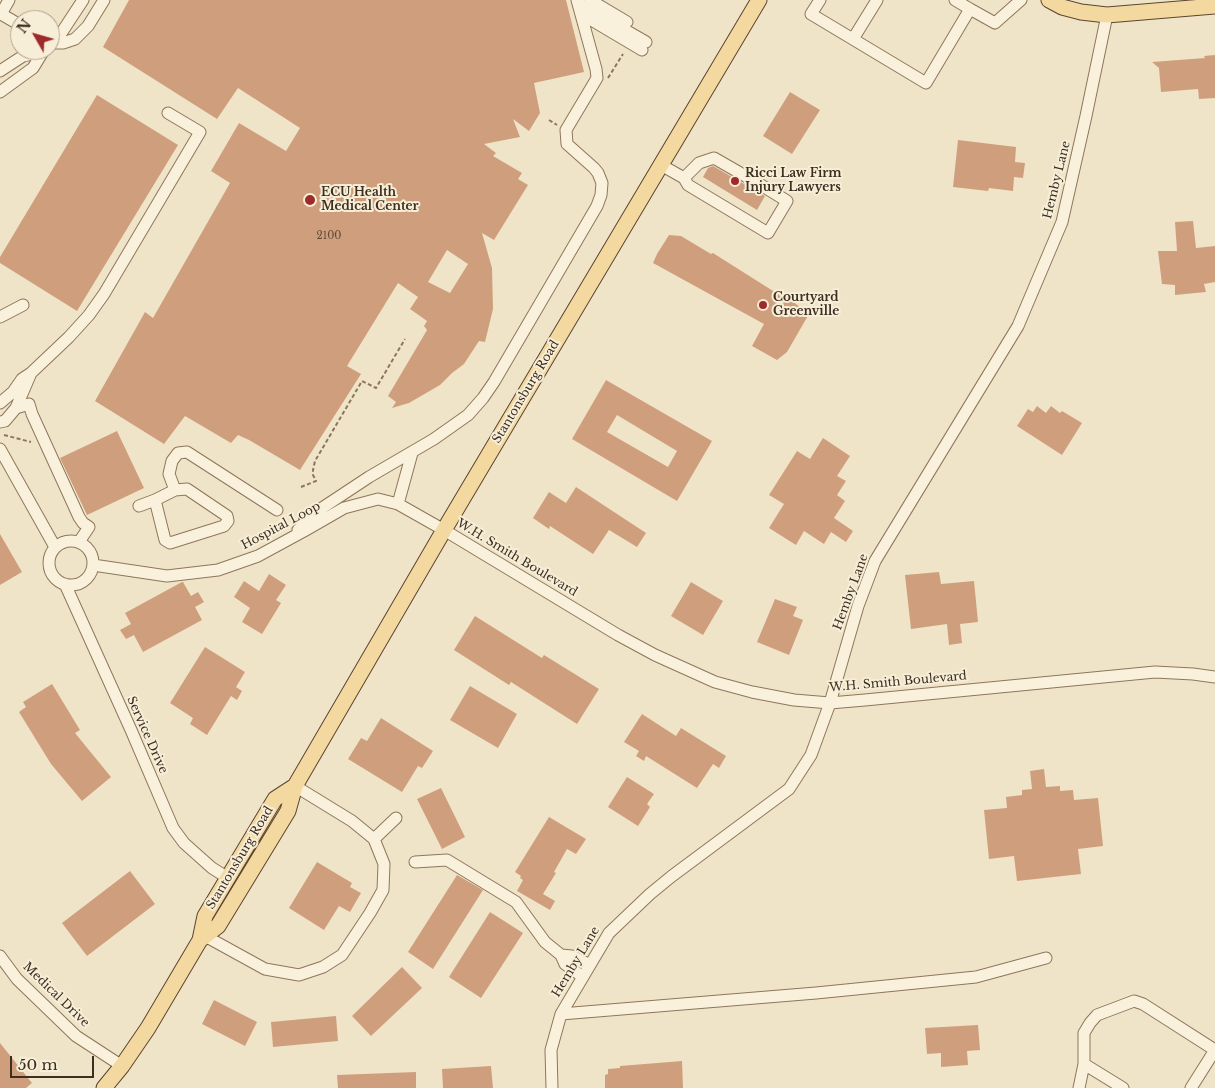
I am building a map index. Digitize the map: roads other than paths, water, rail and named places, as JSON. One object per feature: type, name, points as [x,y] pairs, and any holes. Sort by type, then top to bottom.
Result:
[{"type":"main road","name":"Stantonsburg Road","points":[[104,1088],[122,1066],[148,1028],[202,938],[218,926],[288,811],[295,786],[444,530],[759,0]]},
{"type":"main road","points":[[1049,0],[1062,7],[1107,15],[1215,6]]},
{"type":"main road","name":"Stantonsburg Road","points":[[202,938],[205,916],[275,799],[295,786]]},
{"type":"street","points":[[9,0],[1,14],[10,19]]},
{"type":"street","points":[[60,34],[83,0]]},
{"type":"street","points":[[60,43],[75,39],[88,26],[104,0]]},
{"type":"street","points":[[820,0],[811,14],[926,83],[970,9]]},
{"type":"street","points":[[853,40],[877,0]]},
{"type":"street","points":[[955,0],[995,23],[1021,0]]},
{"type":"street","points":[[582,4],[646,43]]},
{"type":"street","points":[[288,540],[313,514],[369,477],[449,430],[468,415],[494,382],[589,220],[601,195],[602,183],[598,173],[567,144],[566,130],[597,78],[582,4]]},
{"type":"street","name":"Hemby Lane","points":[[552,1088],[551,1050],[561,1014],[609,933],[650,894],[789,789],[811,755],[830,703],[858,606],[875,561],[1018,326],[1062,222],[1107,15]]},
{"type":"street","points":[[0,71],[18,60]]},
{"type":"street","points":[[0,92],[33,68],[38,60]]},
{"type":"street","points":[[0,403],[13,392],[22,379],[69,337],[104,294],[200,132],[168,113]]},
{"type":"street","points":[[661,165],[684,178],[688,185],[768,233],[787,201],[714,158],[699,163],[684,178]]},
{"type":"street","points":[[0,317],[23,306]]},
{"type":"street","points":[[0,422],[5,421],[16,408],[31,372]]},
{"type":"street","points":[[16,408],[29,404],[79,517],[83,523],[89,526],[79,542]]},
{"type":"street","points":[[0,449],[55,547]]},
{"type":"street","points":[[175,490],[169,474],[172,462],[178,453],[187,452],[278,510]]},
{"type":"street","points":[[398,504],[412,453]]},
{"type":"street","points":[[139,506],[175,490],[187,489],[227,516],[228,521],[224,526],[170,543],[165,540],[155,500]]},
{"type":"street","name":"Hospital Loop","points":[[93,565],[167,576],[218,570],[258,556],[344,508],[378,499],[398,504],[444,530]]},
{"type":"street","name":"W.H. Smith Boulevard","points":[[444,530],[618,635],[715,682],[752,692],[830,703],[1155,672],[1215,677]]},
{"type":"street","points":[[73,540],[79,542],[90,551],[93,558],[92,571],[84,581],[71,585],[65,584],[56,579],[50,569],[49,559],[55,547],[59,544],[73,540]]},
{"type":"street","name":"Service Drive","points":[[65,584],[173,828],[184,843],[212,868],[228,878]]},
{"type":"street","points":[[202,938],[265,969],[299,975],[323,967],[342,955],[370,913],[383,890],[384,864],[374,839],[352,820],[295,786]]},
{"type":"street","points":[[374,839],[396,818]]},
{"type":"street","points":[[415,862],[447,860],[516,902],[545,942],[561,955],[565,964],[583,977]]},
{"type":"street","points":[[561,955],[572,956],[590,965]]},
{"type":"street","name":"Medical Drive","points":[[0,956],[17,979],[76,1036],[122,1066]]},
{"type":"street","points":[[561,1014],[816,993],[976,977],[1046,958]]},
{"type":"street","points":[[1079,1088],[1084,1064],[1084,1032],[1097,1015],[1134,1001],[1143,1004],[1215,1050],[1191,1088]]},
{"type":"street","points":[[1084,1064],[1123,1088]]},
{"type":"place","name":"Ricci Law Firm Injury Lawyers","points":[[735,181]]},
{"type":"place","name":"ECU Health Medical Center","points":[[310,200]]},
{"type":"place","name":"Courtyard Greenville","points":[[763,305]]}]
